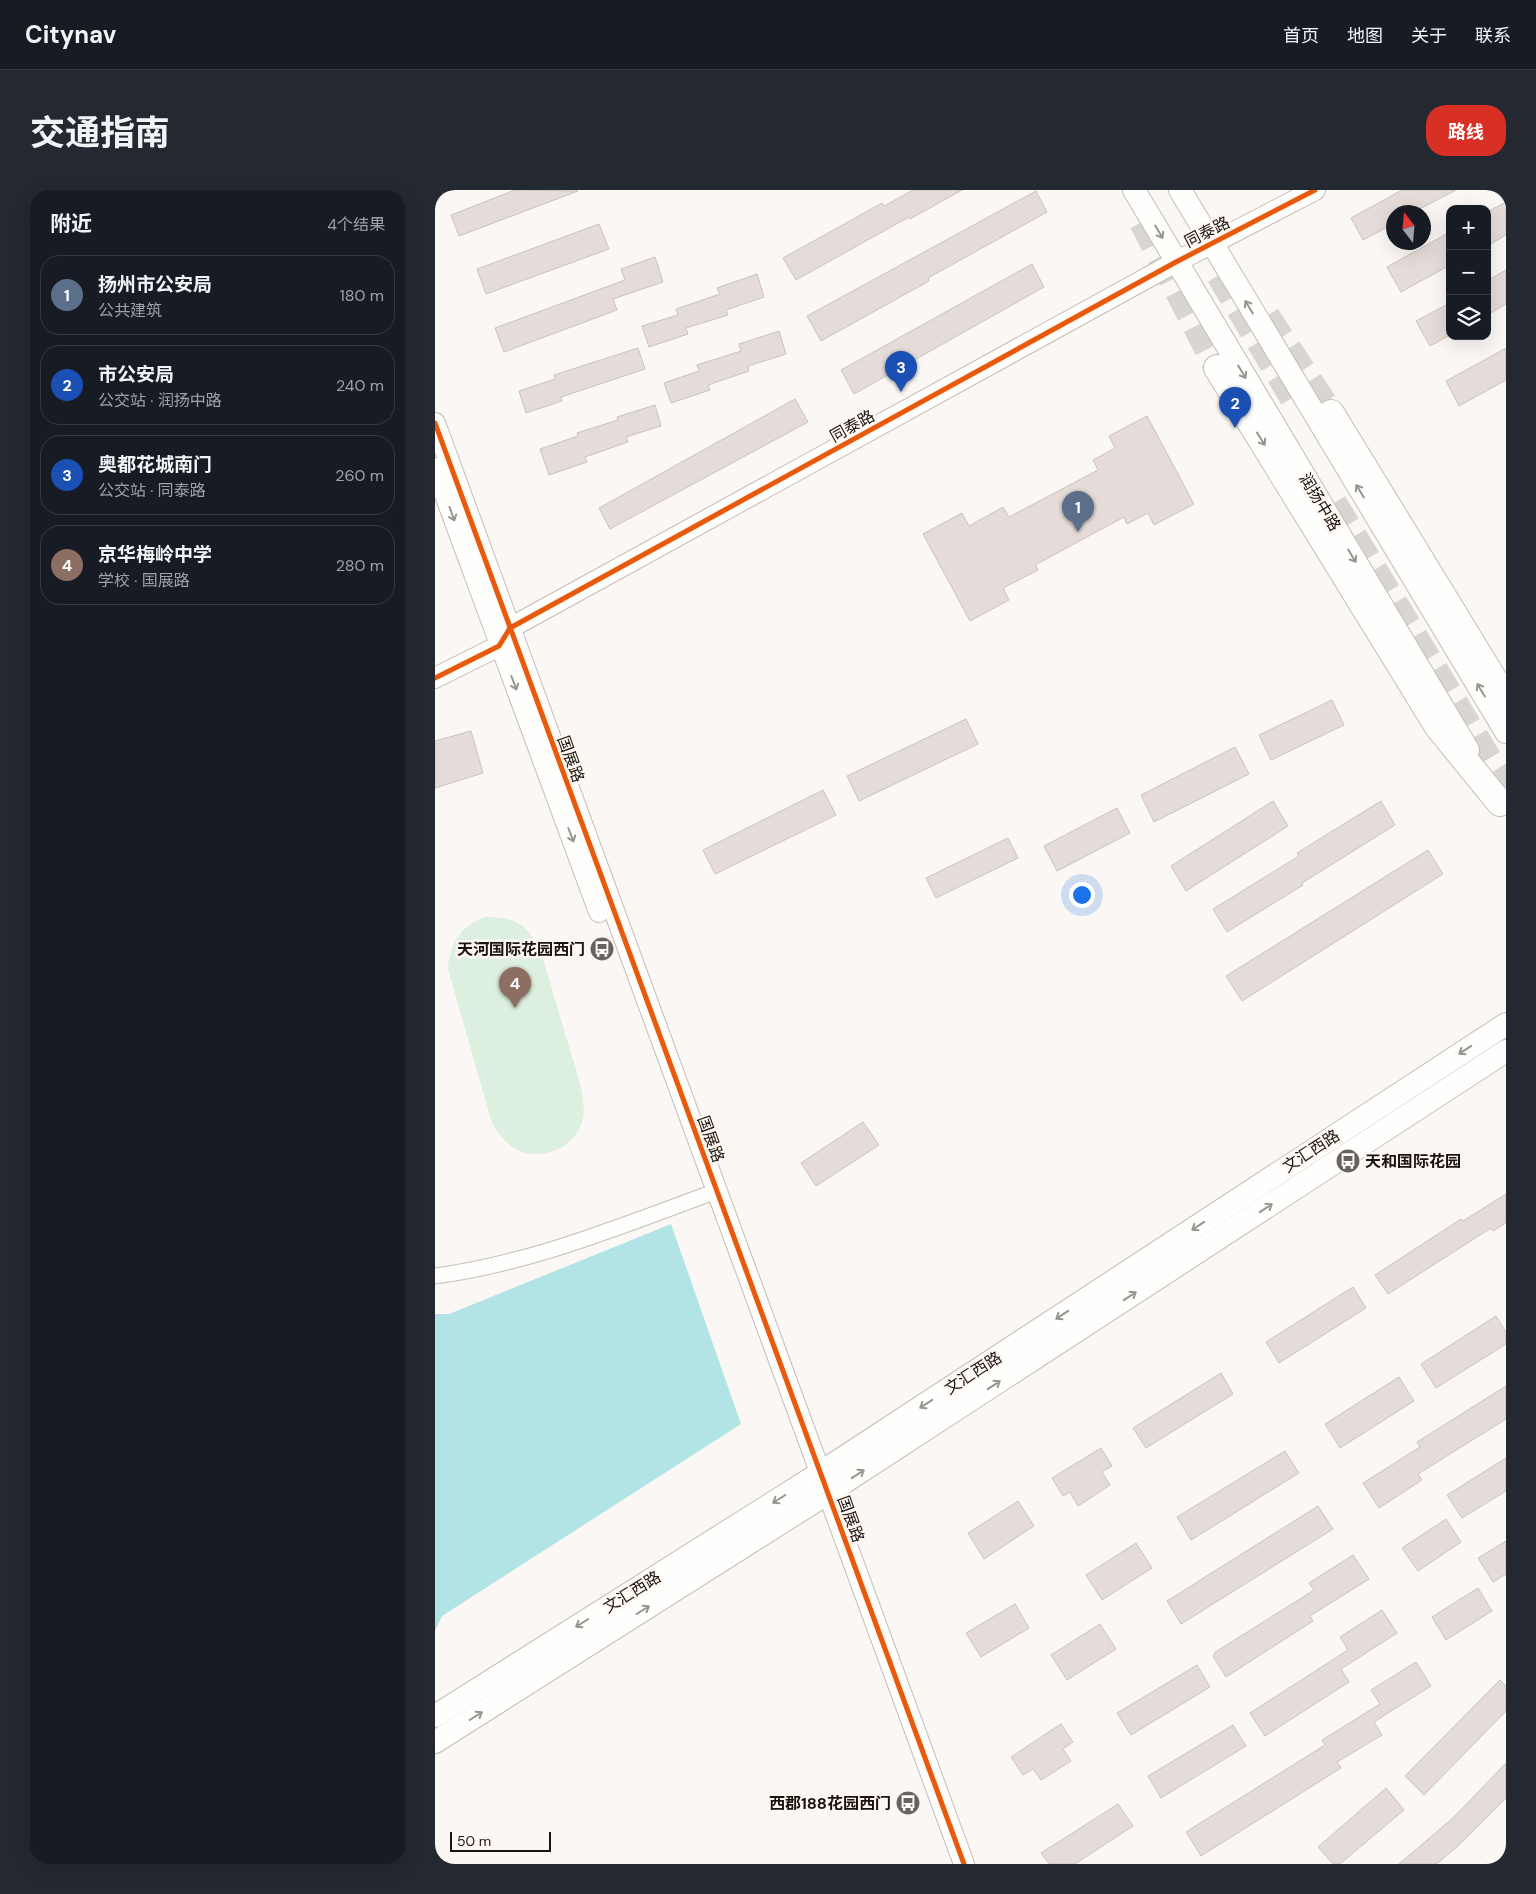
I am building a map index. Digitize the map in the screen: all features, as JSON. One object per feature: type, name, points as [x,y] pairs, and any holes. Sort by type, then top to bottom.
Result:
[{"type":"highway","points":[[1217,368],[1438,727],[1503,808]]},
{"type":"highway","points":[[1331,413],[1506,699]]},
{"type":"main road","name":"润扬中路","points":[[1134,190],[1503,808]]},
{"type":"main road","points":[[1180,190],[1506,732]]},
{"type":"main road","name":"文汇西路","points":[[435,1742],[1506,1024]]},
{"type":"main road","name":"文汇西路","points":[[435,1716],[819,1486],[1506,1051]]},
{"type":"street","name":"同泰路","points":[[509,628],[1176,262],[1315,190]]},
{"type":"street","name":"国展路","points":[[435,423],[819,1486],[949,1864]]},
{"type":"street","name":"国展路","points":[[435,468],[499,646],[705,1195],[964,1864]]},
{"type":"street","points":[[435,678],[499,646],[509,628]]},
{"type":"street","points":[[435,1276],[468,1272],[578,1242],[705,1195]]},
{"type":"green space","points":[[484,917],[512,920],[525,928],[536,942],[541,952],[576,1070],[582,1092],[584,1113],[582,1122],[575,1135],[565,1146],[551,1152],[536,1154],[515,1149],[504,1140],[492,1123],[448,969],[451,951],[458,937],[469,926]]},
{"type":"water","points":[[671,1224],[741,1424],[442,1616],[435,1631],[435,1314],[449,1314]]},
{"type":"building","points":[[515,190],[578,191],[459,236],[451,215]]},
{"type":"building","points":[[913,190],[962,190],[910,219],[909,217],[796,280],[783,258],[882,203],[884,206]]},
{"type":"building","points":[[1402,190],[1456,190],[1427,205],[1386,205],[1386,228],[1363,240],[1351,218]]},
{"type":"building","points":[[1036,191],[1047,212],[928,278],[929,281],[821,341],[807,316]]},
{"type":"building","points":[[1506,202],[1506,235],[1491,244],[1491,210]]},
{"type":"building","points":[[599,224],[609,249],[486,294],[477,269]]},
{"type":"building","points":[[1446,234],[1446,267],[1401,292],[1387,267],[1418,250],[1431,250],[1431,243]]},
{"type":"building","points":[[655,257],[663,282],[613,299],[617,310],[504,352],[495,328],[625,280],[621,269]]},
{"type":"building","points":[[1032,264],[1044,287],[854,394],[841,370]]},
{"type":"building","points":[[1506,270],[1506,304],[1491,313],[1491,295],[1491,279]]},
{"type":"building","points":[[757,274],[764,297],[726,310],[728,315],[686,328],[688,334],[649,347],[642,326],[678,315],[676,309],[720,294],[717,288]]},
{"type":"building","points":[[1446,305],[1446,337],[1430,346],[1416,321]]},
{"type":"building","points":[[779,331],[786,354],[748,366],[749,371],[708,385],[710,390],[671,403],[664,383],[699,371],[697,365],[741,351],[739,344]]},
{"type":"building","points":[[638,348],[645,369],[561,397],[562,401],[526,413],[519,391],[555,379],[554,375]]},
{"type":"building","points":[[1506,348],[1506,380],[1459,406],[1446,381]]},
{"type":"building","points":[[795,399],[808,422],[610,529],[599,508]]},
{"type":"building","points":[[655,405],[661,426],[626,437],[628,442],[585,457],[587,462],[549,475],[540,449],[578,436],[577,433],[618,420],[617,417]]},
{"type":"building","points":[[1147,416],[1194,504],[1154,525],[1148,513],[1127,524],[1124,517],[1035,565],[1038,570],[1003,588],[1009,600],[970,621],[923,534],[962,513],[969,526],[1003,507],[1009,517],[1098,470],[1093,460],[1115,448],[1109,436]]},
{"type":"building","points":[[1332,700],[1344,725],[1271,760],[1259,735]]},
{"type":"building","points":[[966,719],[978,744],[859,801],[847,776]]},
{"type":"building","points":[[471,731],[483,773],[435,788],[435,741]]},
{"type":"building","points":[[1235,747],[1249,774],[1154,822],[1141,795]]},
{"type":"building","points":[[823,790],[836,815],[715,874],[703,850]]},
{"type":"building","points":[[1273,801],[1288,826],[1186,891],[1171,866]]},
{"type":"building","points":[[1381,801],[1395,825],[1227,932],[1213,909],[1299,856],[1297,853]]},
{"type":"building","points":[[1117,808],[1130,833],[1057,871],[1044,846]]},
{"type":"building","points":[[1008,838],[1018,858],[936,898],[926,878]]},
{"type":"building","points":[[1428,850],[1443,874],[1242,1001],[1226,976]]},
{"type":"building","points":[[863,1122],[879,1145],[816,1186],[801,1163]]},
{"type":"building","points":[[1506,1194],[1506,1223],[1493,1231],[1491,1228],[1388,1294],[1375,1275],[1461,1219],[1463,1221]]},
{"type":"building","points":[[1353,1287],[1366,1308],[1279,1363],[1266,1342]]},
{"type":"building","points":[[1496,1316],[1506,1332],[1506,1344],[1436,1388],[1421,1364]]},
{"type":"building","points":[[1221,1373],[1233,1394],[1146,1448],[1133,1428]]},
{"type":"building","points":[[1399,1377],[1414,1401],[1340,1448],[1325,1424]]},
{"type":"building","points":[[1506,1386],[1506,1419],[1418,1474],[1422,1480],[1379,1508],[1363,1483],[1420,1447],[1417,1442]]},
{"type":"building","points":[[1101,1448],[1112,1466],[1102,1472],[1110,1485],[1078,1506],[1070,1492],[1063,1496],[1052,1478]]},
{"type":"building","points":[[1285,1451],[1299,1473],[1191,1540],[1177,1517]]},
{"type":"building","points":[[1506,1458],[1506,1491],[1462,1518],[1447,1495]]},
{"type":"building","points":[[1018,1501],[1034,1526],[984,1559],[968,1533]]},
{"type":"building","points":[[1318,1506],[1333,1529],[1181,1624],[1167,1601]]},
{"type":"building","points":[[1446,1519],[1461,1542],[1418,1571],[1402,1548]]},
{"type":"building","points":[[1506,1541],[1506,1574],[1493,1582],[1478,1558]]},
{"type":"building","points":[[1136,1543],[1152,1568],[1102,1600],[1086,1575]]},
{"type":"building","points":[[1353,1555],[1369,1579],[1310,1616],[1313,1621],[1226,1677],[1213,1656],[1214,1653],[1314,1590],[1309,1583]]},
{"type":"building","points":[[1478,1588],[1492,1611],[1446,1640],[1432,1617]]},
{"type":"building","points":[[1015,1604],[1029,1628],[981,1657],[966,1633]]},
{"type":"building","points":[[1382,1610],[1397,1633],[1341,1669],[1349,1682],[1265,1736],[1250,1713],[1348,1650],[1340,1637]]},
{"type":"building","points":[[1100,1624],[1116,1649],[1067,1680],[1051,1655]]},
{"type":"building","points":[[1416,1662],[1431,1686],[1374,1722],[1382,1735],[1337,1762],[1341,1768],[1201,1856],[1186,1832],[1325,1745],[1322,1740],[1380,1704],[1371,1690]]},
{"type":"building","points":[[1197,1665],[1210,1687],[1131,1735],[1117,1713]]},
{"type":"building","points":[[1500,1680],[1506,1686],[1506,1711],[1424,1795],[1405,1776]]},
{"type":"building","points":[[1061,1724],[1073,1742],[1063,1749],[1071,1761],[1041,1780],[1033,1769],[1023,1775],[1011,1757]]},
{"type":"building","points":[[1233,1725],[1246,1746],[1161,1798],[1148,1776]]},
{"type":"building","points":[[1506,1763],[1506,1798],[1459,1845],[1437,1864],[1399,1864],[1454,1817]]},
{"type":"building","points":[[1386,1788],[1404,1810],[1340,1864],[1333,1864],[1318,1847]]},
{"type":"building","points":[[1118,1804],[1133,1826],[1075,1864],[1049,1864],[1041,1853]]},
{"type":"tunnel","points":[[1142,222],[1217,368]]},
{"type":"tunnel","points":[[1219,275],[1298,407]]},
{"type":"tunnel","points":[[1267,316],[1331,413]]},
{"type":"tunnel","points":[[1334,503],[1506,787]]},
{"type":"cycle path","points":[[435,678],[499,646],[510,628],[1176,262],[1315,190]]},
{"type":"cycle path","points":[[435,423],[964,1864]]},
{"type":"place","name":"奥都花城南门","points":[[901,392]]},
{"type":"place","name":"市公安局","points":[[1235,428]]},
{"type":"place","name":"扬州市公安局","points":[[1078,532]]},
{"type":"place","name":"天河国际花园西门","points":[[602,949]]},
{"type":"place","name":"京华梅岭中学","points":[[515,1008]]},
{"type":"place","name":"天和国际花园","points":[[1348,1161]]},
{"type":"place","name":"西郡188花园西门","points":[[908,1803]]}]
